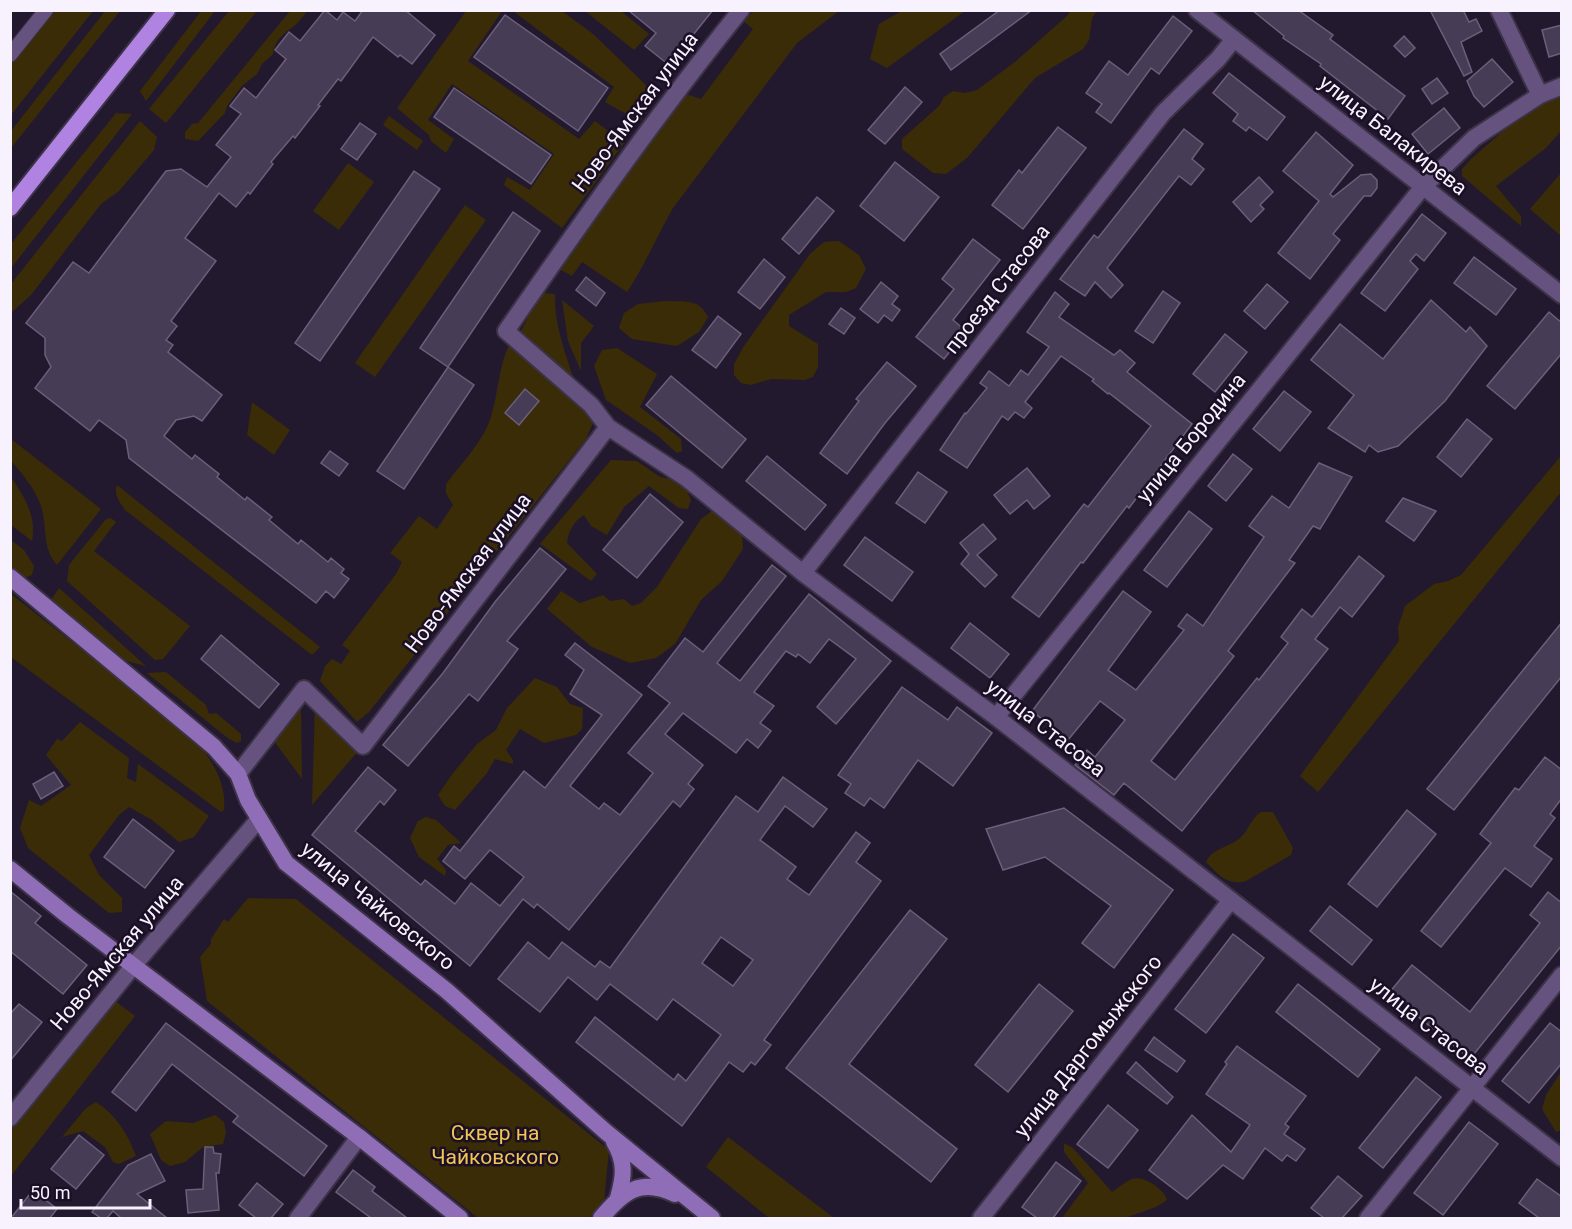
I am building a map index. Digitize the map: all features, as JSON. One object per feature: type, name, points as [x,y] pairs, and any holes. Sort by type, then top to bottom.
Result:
[{"type":"main road","points":[[10,208],[167,10]]},
{"type":"main road","name":"улица Чайковского","points":[[10,577],[214,747],[238,774],[248,800],[286,863],[447,992],[606,1132],[712,1218]]},
{"type":"main road","points":[[10,869],[68,916],[359,1137],[460,1218]]},
{"type":"main road","name":"улица Чайковского","points":[[606,1132],[616,1144],[624,1167],[618,1198]]},
{"type":"main road","name":"улица Чайковского","points":[[601,1218],[618,1198],[636,1188],[650,1186],[664,1188],[687,1199]]},
{"type":"street","points":[[10,55],[46,10]]},
{"type":"street","name":"Ново-Ямская улица","points":[[506,331],[567,240],[641,138],[741,10]]},
{"type":"street","name":"улица Балакирева","points":[[1197,10],[1422,188],[1562,295]]},
{"type":"street","points":[[1499,10],[1540,95]]},
{"type":"street","name":"проезд Стасова","points":[[803,573],[1163,113],[1218,60],[1234,39]]},
{"type":"street","name":"улица Бородина","points":[[996,717],[1422,188],[1474,138],[1540,95],[1562,86]]},
{"type":"street","name":"улица Стасова","points":[[506,331],[591,405],[608,427],[686,478],[803,573],[996,717],[1562,1158]]},
{"type":"street","name":"Ново-Ямская улица","points":[[238,774],[304,689],[363,746],[608,427]]},
{"type":"street","name":"Ново-Ямская улица","points":[[10,1118],[134,965],[259,819]]},
{"type":"street","name":"улица Даргомыжского","points":[[981,1218],[1231,900]]},
{"type":"street","points":[[1368,1218],[1562,975]]},
{"type":"street","points":[[298,1218],[359,1137]]},
{"type":"green space","points":[[106,10],[120,11],[11,148],[11,131]]},
{"type":"green space","points":[[202,10],[215,11],[146,101],[140,91]]},
{"type":"green space","points":[[54,11],[93,11],[11,115],[11,65]]},
{"type":"green space","points":[[229,11],[257,11],[166,123],[149,109]]},
{"type":"green space","points":[[290,11],[307,11],[280,38],[273,54],[262,64],[257,74],[242,86],[227,106],[225,113],[198,141],[185,139],[185,132],[192,124],[198,123]]},
{"type":"green space","points":[[466,11],[502,11],[468,61],[579,139],[595,121],[624,143],[562,228],[504,185],[507,177],[530,190],[554,154],[452,84],[428,120],[454,139],[446,153],[397,108]]},
{"type":"green space","points":[[513,11],[562,11],[593,34],[649,88],[650,103],[640,122],[605,102],[614,87]]},
{"type":"green space","points":[[585,11],[621,11],[649,34],[634,50]]},
{"type":"green space","points":[[753,11],[839,11],[797,43],[673,208],[627,292],[582,262],[572,276],[559,269],[686,94],[701,99],[753,29],[744,22]]},
{"type":"green space","points":[[965,11],[887,68],[870,59],[879,24],[900,12]]},
{"type":"green space","points":[[1070,11],[1097,11],[1092,18],[1089,40],[1083,49],[1035,78],[967,158],[946,174],[933,173],[902,149],[902,139],[939,106],[944,97],[953,91],[965,93],[977,90],[1015,62]]},
{"type":"green space","points":[[1561,91],[1561,131],[1546,148],[1496,186],[1521,216],[1521,226],[1462,176],[1462,169],[1541,98]]},
{"type":"green space","points":[[116,113],[132,114],[11,268],[11,244]]},
{"type":"green space","points":[[389,116],[423,141],[417,150],[383,125]]},
{"type":"green space","points":[[140,121],[157,137],[154,150],[119,191],[101,204],[31,295],[11,313],[11,284]]},
{"type":"green space","points":[[348,163],[374,182],[339,230],[313,211]]},
{"type":"green space","points":[[1561,173],[1561,236],[1530,209]]},
{"type":"green space","points":[[465,205],[486,220],[375,377],[355,363]]},
{"type":"green space","points":[[839,241],[859,255],[866,269],[856,288],[846,292],[826,292],[789,315],[789,326],[818,344],[818,367],[813,377],[804,380],[771,379],[751,385],[741,383],[734,375],[734,364],[744,346],[810,254],[824,242]]},
{"type":"green space","points":[[544,293],[555,294],[558,327],[574,380],[524,338],[521,331],[534,305]]},
{"type":"green space","points":[[562,300],[594,326],[581,343],[581,371],[568,341]]},
{"type":"green space","points":[[685,301],[700,307],[708,317],[699,332],[677,346],[632,339],[619,328],[624,313],[638,304]]},
{"type":"green space","points":[[511,342],[580,403],[593,423],[586,439],[369,712],[357,722],[320,681],[325,666],[332,659],[341,664],[350,651],[342,645],[396,574],[402,562],[390,553],[419,516],[437,529],[453,505],[446,493],[446,484],[474,449],[487,427],[494,406],[503,361]]},
{"type":"green space","points":[[617,348],[657,374],[640,407],[681,439],[682,451],[677,453],[657,435],[606,400],[594,366],[602,350]]},
{"type":"green space","points":[[252,402],[290,430],[274,455],[247,435]]},
{"type":"green space","points":[[11,439],[101,509],[57,565],[49,551],[40,503],[27,481],[11,461]]},
{"type":"green space","points":[[1561,456],[1561,492],[1318,792],[1300,776],[1399,641],[1398,627],[1405,606],[1434,584],[1461,575]]},
{"type":"green space","points":[[611,460],[637,461],[660,477],[677,480],[685,487],[691,500],[688,509],[679,508],[649,486],[624,507],[607,535],[591,526],[584,515],[580,517],[572,527],[567,543],[597,574],[591,581],[540,544]]},
{"type":"green space","points":[[10,476],[31,515],[32,541],[11,525]]},
{"type":"green space","points":[[117,485],[320,647],[312,655],[125,510],[116,495]]},
{"type":"green space","points":[[715,509],[742,531],[743,549],[722,581],[701,600],[675,644],[656,658],[630,663],[592,647],[547,609],[561,591],[580,603],[603,595],[610,601],[624,599],[632,606],[641,603],[657,587],[701,519]]},
{"type":"green space","points":[[111,518],[116,522],[94,551],[190,626],[163,659],[155,660],[67,581],[69,565],[106,519]]},
{"type":"green space","points":[[11,540],[24,550],[34,566],[32,575],[25,578],[11,566]]},
{"type":"green space","points":[[59,588],[146,666],[126,661],[51,600]]},
{"type":"green space","points":[[11,594],[190,735],[214,767],[224,795],[224,810],[221,812],[11,657]]},
{"type":"green space","points":[[166,672],[206,705],[209,714],[216,713],[241,734],[241,741],[237,743],[229,739],[147,673]]},
{"type":"green space","points":[[535,678],[557,687],[570,704],[583,708],[582,729],[576,735],[544,743],[520,729],[506,750],[513,764],[495,759],[487,773],[455,810],[445,806],[438,795],[453,773],[477,744],[496,730],[507,708]]},
{"type":"green space","points":[[315,703],[359,750],[312,805]]},
{"type":"green space","points":[[301,707],[302,779],[274,741]]},
{"type":"green space","points":[[80,722],[129,758],[127,778],[136,782],[138,764],[209,816],[194,837],[179,842],[152,820],[129,807],[119,815],[89,855],[99,875],[122,898],[122,912],[109,913],[28,848],[20,828],[29,800],[41,806],[71,785],[46,755],[57,739],[62,741]]},
{"type":"green space","points":[[1261,812],[1273,812],[1293,848],[1291,855],[1246,881],[1228,881],[1206,862],[1216,851],[1240,838]]},
{"type":"green space","points":[[426,817],[436,820],[461,843],[448,845],[437,859],[446,870],[445,876],[419,857],[410,838],[418,821]]},
{"type":"green space","name":"Сквер на Чайковского","points":[[248,898],[296,899],[609,1150],[604,1201],[589,1218],[478,1218],[207,1001],[200,957],[211,944],[211,939],[224,919],[228,922]]},
{"type":"green space","points":[[111,998],[135,1016],[11,1176],[11,1127]]},
{"type":"green space","points":[[1561,1072],[1561,1130],[1556,1132],[1542,1109],[1546,1095]]},
{"type":"green space","points":[[96,1102],[110,1113],[120,1126],[136,1156],[119,1164],[113,1162],[105,1147],[83,1131],[62,1137],[86,1108]]},
{"type":"green space","points":[[215,1115],[224,1122],[226,1133],[223,1144],[203,1147],[185,1162],[170,1166],[161,1160],[150,1134],[166,1121],[193,1123]]},
{"type":"green space","points":[[728,1137],[834,1218],[769,1218],[706,1167]]},
{"type":"green space","points":[[1064,1143],[1073,1148],[1112,1192],[1127,1181],[1137,1178],[1153,1184],[1167,1200],[1156,1207],[1125,1218],[1062,1218],[1088,1183],[1064,1152]]},
{"type":"building","points":[[325,10],[337,20],[343,12],[355,21],[363,10],[405,10],[435,35],[412,64],[400,55],[398,57],[373,37],[341,81],[338,79],[295,138],[293,136],[271,162],[273,164],[250,194],[248,192],[236,207],[219,193],[185,238],[216,261],[171,321],[177,326],[166,340],[173,345],[168,352],[222,395],[202,421],[194,416],[176,420],[164,436],[192,459],[195,455],[219,474],[217,477],[245,500],[247,497],[272,517],[269,520],[298,544],[301,540],[328,562],[331,558],[344,569],[341,573],[349,579],[334,598],[326,591],[316,603],[129,458],[126,440],[99,420],[90,431],[35,388],[51,367],[45,355],[45,338],[26,323],[73,262],[89,273],[166,171],[181,169],[207,187],[231,157],[216,145],[241,114],[230,106],[244,88],[256,98],[286,59],[275,50],[289,32],[300,41]]},
{"type":"building","points":[[628,10],[713,10],[669,65],[645,46],[656,33]]},
{"type":"building","points":[[1000,10],[1032,10],[951,70],[940,54]]},
{"type":"building","points":[[1252,10],[1298,10],[1333,35],[1330,39],[1405,96],[1388,119],[1320,66],[1321,64],[1283,38],[1284,36]]},
{"type":"building","points":[[1430,10],[1463,10],[1469,22],[1476,19],[1482,31],[1461,42],[1472,72],[1464,76]]},
{"type":"building","points":[[505,15],[608,88],[578,131],[474,57]]},
{"type":"building","points":[[1173,16],[1192,31],[1159,74],[1151,68],[1111,123],[1096,112],[1102,104],[1086,93],[1109,61],[1128,75]]},
{"type":"building","points":[[1562,25],[1562,53],[1549,57],[1542,30]]},
{"type":"building","points":[[1404,36],[1415,48],[1405,57],[1394,46]]},
{"type":"building","points":[[1492,59],[1513,82],[1484,107],[1474,96],[1467,81]]},
{"type":"building","points":[[1229,73],[1285,117],[1267,140],[1249,127],[1246,131],[1233,121],[1238,114],[1213,93]]},
{"type":"building","points":[[1437,78],[1448,93],[1432,104],[1422,89]]},
{"type":"building","points":[[905,87],[922,102],[885,144],[868,130]]},
{"type":"building","points":[[454,88],[551,155],[531,184],[434,117]]},
{"type":"building","points":[[1444,108],[1460,128],[1428,154],[1412,134]]},
{"type":"building","points":[[360,123],[376,134],[357,160],[341,149]]},
{"type":"building","points":[[1058,127],[1086,148],[1023,229],[992,205],[1019,170],[1022,173]]},
{"type":"building","points":[[1184,129],[1203,144],[1192,159],[1204,169],[1191,185],[1179,176],[1107,268],[1123,285],[1111,298],[1095,282],[1085,296],[1060,279],[1094,235],[1098,238]]},
{"type":"building","points":[[1316,132],[1353,165],[1330,194],[1333,197],[1361,175],[1371,174],[1377,180],[1377,188],[1371,196],[1364,196],[1333,234],[1340,240],[1310,279],[1278,253],[1319,201],[1283,171]]},
{"type":"building","points":[[895,162],[939,197],[904,241],[860,206]]},
{"type":"building","points":[[414,171],[440,189],[320,361],[295,343]]},
{"type":"building","points":[[1259,177],[1273,192],[1260,205],[1264,209],[1251,222],[1233,202]]},
{"type":"building","points":[[817,197],[834,211],[799,254],[782,239]]},
{"type":"building","points":[[513,212],[540,231],[448,367],[420,348]]},
{"type":"building","points":[[1422,214],[1446,233],[1424,261],[1416,254],[1410,261],[1418,269],[1385,311],[1361,293]]},
{"type":"building","points":[[973,239],[1000,260],[953,320],[966,331],[944,359],[916,337],[954,289],[942,279]]},
{"type":"building","points":[[1474,257],[1516,289],[1496,315],[1454,283]]},
{"type":"building","points":[[764,259],[785,277],[760,309],[738,292]]},
{"type":"building","points":[[586,277],[605,293],[596,306],[576,290]]},
{"type":"building","points":[[881,282],[898,296],[892,304],[900,310],[892,321],[884,315],[878,323],[860,309]]},
{"type":"building","points":[[1267,284],[1288,302],[1265,329],[1244,311]]},
{"type":"building","points":[[1163,291],[1180,303],[1153,343],[1135,331]]},
{"type":"building","points":[[1055,292],[1069,304],[1059,317],[1114,355],[1120,350],[1135,363],[1127,372],[1192,424],[1129,508],[1127,506],[1039,617],[1012,597],[1084,504],[1088,507],[1151,426],[1092,381],[1094,379],[1061,356],[1025,402],[1032,408],[1024,418],[1015,412],[1008,420],[1002,416],[967,468],[940,450],[965,413],[987,388],[980,383],[989,371],[1009,386],[1021,370],[1028,375],[1049,347],[1027,332]]},
{"type":"building","points":[[1431,300],[1466,332],[1470,327],[1487,346],[1445,401],[1398,446],[1378,452],[1369,445],[1365,452],[1328,428],[1354,395],[1311,360],[1340,324],[1383,359]]},
{"type":"building","points":[[841,308],[855,318],[844,334],[829,324]]},
{"type":"building","points":[[1549,312],[1562,323],[1562,353],[1515,409],[1487,386]]},
{"type":"building","points":[[718,316],[741,334],[716,368],[692,350]]},
{"type":"building","points":[[1225,334],[1247,352],[1215,392],[1193,374]]},
{"type":"building","points":[[887,362],[916,386],[847,474],[820,453],[859,401],[856,399]]},
{"type":"building","points":[[448,367],[474,385],[404,489],[377,471]]},
{"type":"building","points":[[671,376],[746,439],[722,468],[646,405]]},
{"type":"building","points":[[525,389],[539,401],[519,425],[505,413]]},
{"type":"building","points":[[1284,391],[1311,412],[1280,451],[1253,429]]},
{"type":"building","points":[[1467,419],[1492,439],[1461,477],[1437,457]]},
{"type":"building","points":[[330,451],[348,464],[339,476],[321,463]]},
{"type":"building","points":[[1233,454],[1252,469],[1226,501],[1208,486]]},
{"type":"building","points":[[767,456],[826,505],[805,530],[746,481]]},
{"type":"building","points":[[1319,463],[1352,477],[1320,529],[1313,526],[1289,560],[1295,563],[1228,651],[1234,656],[1151,761],[1175,780],[1288,643],[1281,637],[1302,609],[1312,617],[1359,556],[1384,576],[1352,617],[1340,607],[1315,639],[1328,649],[1182,831],[1124,783],[1114,795],[1075,765],[1087,750],[1095,757],[1125,720],[1100,701],[1068,740],[1032,711],[1123,591],[1151,612],[1108,670],[1136,690],[1184,630],[1178,626],[1187,614],[1203,626],[1264,537],[1249,526],[1272,496],[1289,508]]},
{"type":"building","points":[[1027,468],[1050,496],[1034,509],[1027,500],[1010,514],[994,495]]},
{"type":"building","points":[[918,472],[947,492],[925,523],[896,503]]},
{"type":"building","points":[[650,494],[683,522],[637,578],[603,550]]},
{"type":"building","points":[[1403,498],[1436,511],[1414,541],[1386,521]]},
{"type":"building","points":[[1189,511],[1212,529],[1167,587],[1144,570]]},
{"type":"building","points":[[983,524],[996,539],[977,555],[997,575],[985,587],[961,564],[969,554],[960,543]]},
{"type":"building","points":[[865,537],[913,572],[892,601],[844,565]]},
{"type":"building","points":[[540,548],[566,569],[507,641],[518,649],[478,701],[469,694],[408,766],[383,745],[443,673],[495,602]]},
{"type":"building","points":[[772,565],[786,576],[717,663],[740,681],[809,594],[891,661],[836,724],[817,707],[856,659],[829,639],[810,663],[798,654],[796,657],[786,651],[754,692],[774,706],[760,723],[771,731],[758,748],[747,739],[736,753],[683,713],[665,734],[703,765],[688,784],[694,789],[680,807],[673,801],[569,930],[537,904],[534,908],[523,899],[470,966],[312,835],[368,767],[396,790],[384,805],[380,801],[355,831],[421,885],[425,880],[455,904],[471,883],[500,906],[524,877],[490,850],[465,879],[443,861],[454,846],[460,851],[524,771],[545,788],[602,715],[570,694],[584,670],[565,655],[575,643],[642,695],[570,786],[599,809],[604,803],[620,815],[653,773],[628,753],[670,703],[648,686],[685,638],[703,652]]},
{"type":"building","points":[[1562,622],[1562,676],[1454,810],[1427,789]]},
{"type":"building","points":[[970,623],[1009,654],[990,678],[951,648]]},
{"type":"building","points":[[221,635],[279,684],[259,708],[201,659]]},
{"type":"building","points":[[902,687],[948,720],[957,707],[992,733],[953,786],[918,760],[884,808],[870,798],[864,806],[845,793],[851,784],[838,775]]},
{"type":"building","points":[[1545,757],[1562,770],[1562,798],[1550,814],[1555,818],[1534,846],[1552,859],[1531,887],[1505,868],[1441,947],[1421,931],[1491,843],[1480,834],[1515,788],[1519,790]]},
{"type":"building","points":[[54,772],[63,786],[41,799],[33,784]]},
{"type":"building","points":[[783,777],[827,809],[813,827],[785,806],[760,840],[796,867],[787,879],[809,895],[856,832],[870,843],[856,862],[881,881],[764,1040],[771,1045],[755,1065],[751,1062],[743,1072],[729,1062],[682,1126],[576,1042],[595,1017],[674,1080],[678,1074],[686,1081],[721,1035],[673,999],[657,1020],[610,984],[597,1000],[568,977],[540,1012],[498,979],[528,942],[549,959],[562,942],[595,967],[600,961],[610,968],[736,796],[758,812]],"holes":[[[721,937],[753,960],[733,986],[702,963]]]},
{"type":"building","points":[[1064,808],[1173,890],[1114,968],[1082,943],[1111,906],[1045,857],[1003,870],[986,829]]},
{"type":"building","points":[[1407,810],[1436,834],[1377,907],[1348,884]]},
{"type":"building","points":[[133,819],[174,851],[145,888],[104,857]]},
{"type":"building","points":[[10,891],[41,916],[35,923],[87,965],[63,994],[10,951]]},
{"type":"building","points":[[1548,892],[1562,903],[1562,945],[1470,1059],[1389,993],[1412,965],[1470,1012],[1540,923],[1530,915]]},
{"type":"building","points":[[1330,906],[1372,940],[1352,965],[1310,931]]},
{"type":"building","points":[[910,910],[947,939],[849,1064],[957,1149],[931,1182],[786,1068]]},
{"type":"building","points":[[1233,934],[1264,958],[1206,1033],[1175,1009]]},
{"type":"building","points":[[1039,984],[1073,1011],[1008,1092],[975,1065]]},
{"type":"building","points":[[1298,984],[1380,1049],[1358,1077],[1276,1012]]},
{"type":"building","points":[[19,1004],[42,1022],[10,1061],[10,1014]]},
{"type":"building","points":[[166,1023],[327,1146],[304,1176],[233,1122],[238,1116],[172,1064],[136,1111],[112,1092]]},
{"type":"building","points":[[1550,1023],[1562,1032],[1562,1063],[1529,1103],[1502,1081]]},
{"type":"building","points":[[1154,1037],[1185,1061],[1177,1072],[1145,1050]]},
{"type":"building","points":[[1237,1046],[1306,1096],[1285,1124],[1289,1127],[1284,1134],[1305,1149],[1296,1161],[1287,1155],[1282,1161],[1265,1148],[1243,1179],[1223,1165],[1187,1199],[1149,1170],[1192,1115],[1231,1152],[1250,1125],[1206,1094]]},
{"type":"building","points":[[1136,1062],[1173,1097],[1167,1104],[1127,1073]]},
{"type":"building","points":[[1416,1077],[1441,1097],[1383,1168],[1359,1148]]},
{"type":"building","points":[[1108,1105],[1138,1130],[1108,1168],[1077,1144]]},
{"type":"building","points":[[1469,1122],[1498,1144],[1443,1215],[1414,1193]]},
{"type":"building","points":[[79,1135],[104,1155],[76,1189],[51,1169]]},
{"type":"building","points":[[205,1147],[213,1147],[214,1153],[221,1154],[219,1173],[216,1173],[219,1210],[188,1213],[186,1190],[203,1189]]},
{"type":"building","points":[[151,1154],[165,1181],[137,1194],[167,1218],[121,1218],[113,1211],[107,1218],[101,1218],[92,1212],[128,1165]]},
{"type":"building","points":[[1056,1162],[1081,1181],[1053,1218],[1037,1218],[1022,1207]]},
{"type":"building","points":[[353,1170],[375,1187],[372,1191],[407,1218],[371,1218],[336,1192]]},
{"type":"building","points":[[1338,1176],[1362,1196],[1342,1218],[1324,1218],[1311,1208]]},
{"type":"building","points":[[1537,1179],[1562,1197],[1562,1218],[1539,1218],[1519,1203]]},
{"type":"building","points":[[257,1183],[283,1204],[271,1218],[256,1218],[239,1205]]},
{"type":"building","points":[[33,1190],[57,1209],[50,1218],[11,1218]]}]
